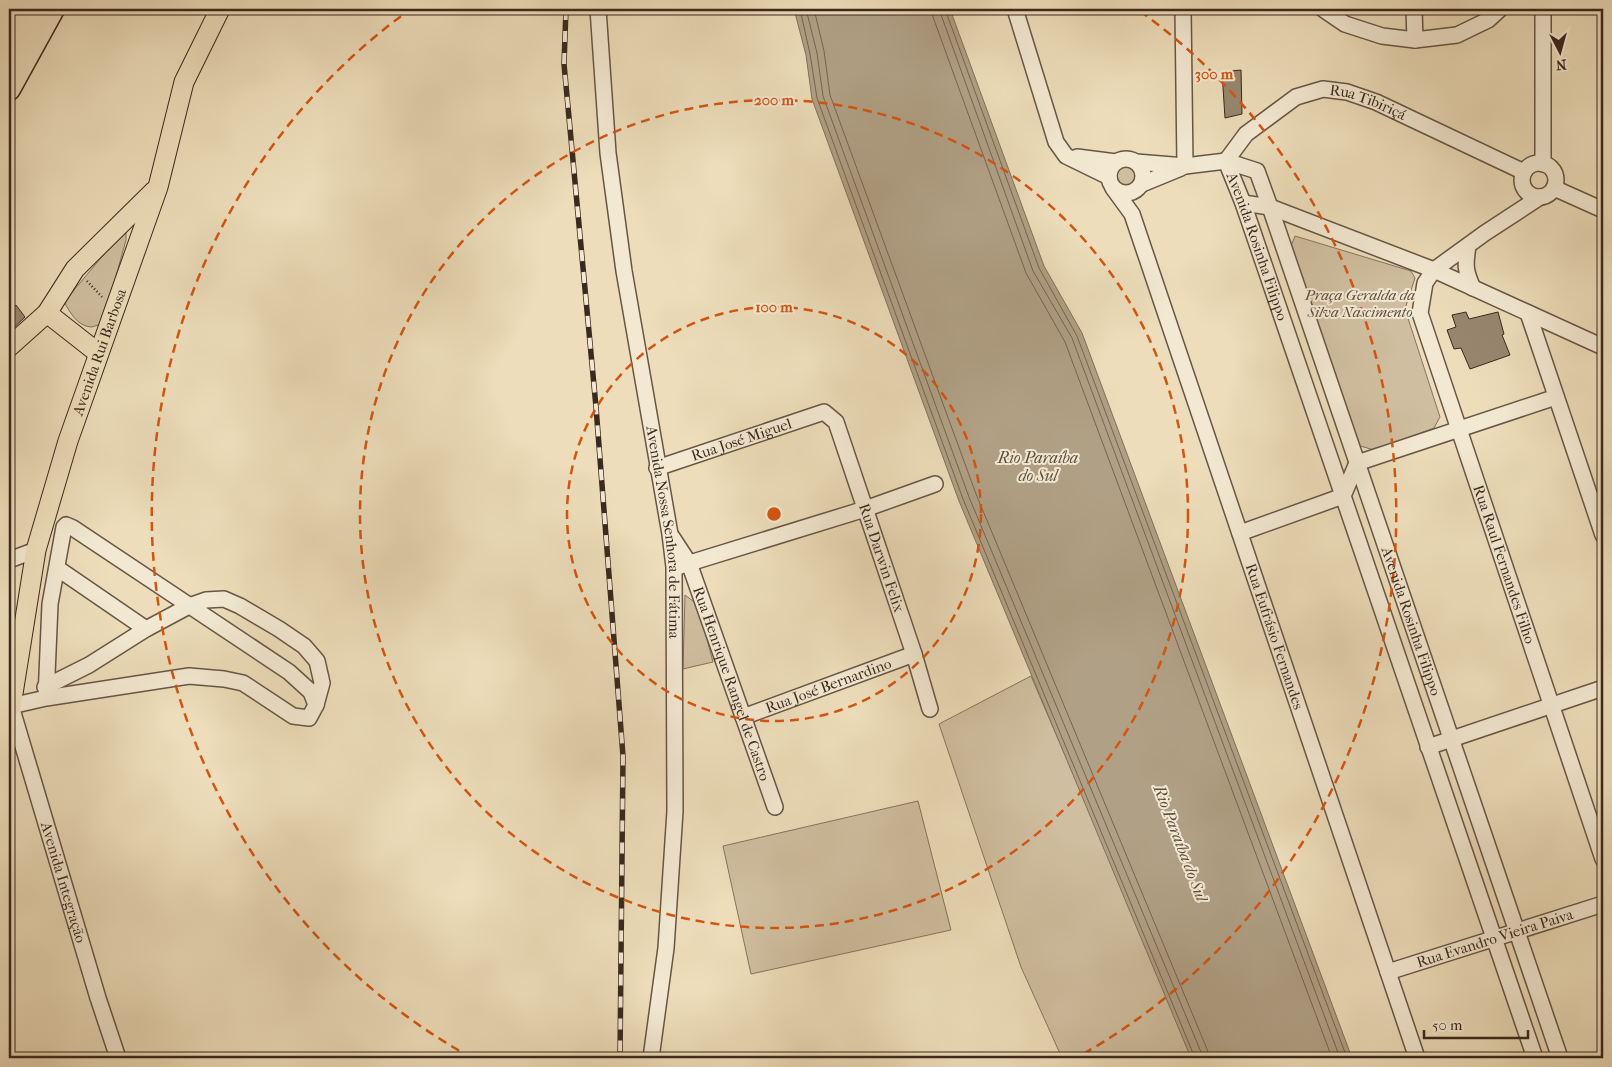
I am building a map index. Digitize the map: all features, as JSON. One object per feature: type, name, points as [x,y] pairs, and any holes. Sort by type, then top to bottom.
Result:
[{"type":"highway","points":[[9,46],[31,9]]},
{"type":"highway","points":[[9,89],[53,9]]},
{"type":"main road","name":"Avenida Rui Barbosa","points":[[10,706],[38,544],[68,441],[158,187],[184,82],[220,9]]},
{"type":"main road","points":[[9,347],[48,313],[75,269],[158,187]]},
{"type":"main road","points":[[48,313],[98,353]]},
{"type":"street","name":"Avenida Nossa Senhora de Fátima","points":[[598,9],[608,153],[624,270],[670,534],[674,567],[675,811],[666,948],[651,1058]]},
{"type":"street","points":[[1015,9],[1056,142],[1066,156],[1111,183],[1123,193],[1185,166]]},
{"type":"street","points":[[1182,9],[1185,166]]},
{"type":"street","points":[[1323,9],[1345,24],[1382,36],[1415,40],[1457,35],[1488,20],[1500,9]]},
{"type":"street","points":[[1414,9],[1415,40]]},
{"type":"street","points":[[1542,164],[1543,9]]},
{"type":"street","name":"Rua Tibiriçá","points":[[1226,161],[1246,134],[1296,98],[1323,89],[1347,92],[1376,102],[1524,172]]},
{"type":"street","points":[[1066,156],[1116,162],[1126,159],[1136,162],[1185,166],[1226,161]]},
{"type":"street","name":"Avenida Rosinha Filippo","points":[[1226,161],[1243,203],[1535,1058]]},
{"type":"street","name":"Avenida Rosinha Filippo","points":[[1226,161],[1257,171],[1560,1058]]},
{"type":"street","points":[[1116,162],[1111,169],[1111,183],[1132,214]]},
{"type":"street","points":[[1132,214],[1138,188],[1144,174],[1140,165],[1136,162]]},
{"type":"street","points":[[1434,270],[1540,197],[1548,194],[1554,188],[1556,178],[1548,165],[1542,164],[1532,165],[1524,172],[1523,184],[1529,193],[1540,197]]},
{"type":"street","points":[[1554,188],[1603,210]]},
{"type":"street","points":[[1243,203],[1270,206],[1434,270],[1603,347]]},
{"type":"street","name":"Rua Eufrásio Fernandes","points":[[1132,214],[1417,1058]]},
{"type":"street","points":[[1468,246],[1465,263],[1466,274],[1474,288]]},
{"type":"street","name":"Rua Raul Fernandes Filho","points":[[1434,270],[1425,283],[1420,313],[1603,859]]},
{"type":"street","points":[[1528,313],[1603,535]]},
{"type":"street","points":[[1240,533],[1343,496],[1357,463],[1556,397]]},
{"type":"street","name":"Rua José Miguel","points":[[657,468],[824,412]]},
{"type":"street","name":"Rua Darwin Felix","points":[[824,412],[836,422],[914,654],[930,709]]},
{"type":"street","points":[[674,567],[865,509],[935,484]]},
{"type":"street","points":[[46,693],[50,604],[64,527],[69,525],[289,672],[311,692],[316,705]]},
{"type":"street","name":"Rua Henrique Rangel de Castro","points":[[670,534],[689,563],[775,807]]},
{"type":"street","points":[[9,560],[38,544],[61,546]]},
{"type":"street","points":[[57,568],[146,629]]},
{"type":"street","points":[[10,706],[46,693],[189,676],[224,678],[243,683],[293,716],[309,718],[316,705],[322,683],[317,661],[304,646],[248,610],[224,599],[206,600],[189,606],[146,629],[46,693]]},
{"type":"street","name":"Rua José Bernardino","points":[[743,717],[914,654]]},
{"type":"street","points":[[1428,747],[1603,688]]},
{"type":"street","name":"Avenida Integração","points":[[10,706],[98,998],[118,1058]]},
{"type":"street","name":"Rua Evandro Vieira Paiva","points":[[1388,972],[1603,904]]},
{"type":"path","points":[[75,269],[114,309]]},
{"type":"green space","points":[[1125,167],[1132,170],[1135,177],[1132,184],[1125,187],[1118,184],[1115,177],[1118,170]]},
{"type":"green space","points":[[126,228],[126,240],[103,323],[92,327],[86,326],[74,318],[64,302]]},
{"type":"green space","name":"Praça Geralda da Silva Nascimento","points":[[1295,236],[1411,271],[1415,278],[1405,309],[1440,417],[1434,428],[1374,450],[1357,445],[1291,246]]},
{"type":"green space","points":[[685,595],[698,605],[713,662],[683,669]]},
{"type":"green space","points":[[1031,676],[1195,1058],[1062,1058],[1021,967],[939,724]]},
{"type":"green space","points":[[918,801],[951,930],[751,974],[723,846]]},
{"type":"water","name":"Rio Paraíba do Sul","points":[[794,9],[950,9],[1044,266],[1082,333],[1352,1058],[1191,1058],[959,501],[812,99],[806,55]]},
{"type":"building","points":[[1241,70],[1242,114],[1225,118],[1222,72]]},
{"type":"building","points":[[16,305],[25,317],[9,332],[9,311]]},
{"type":"building","points":[[1466,312],[1469,319],[1498,312],[1504,334],[1502,335],[1510,355],[1470,369],[1461,348],[1454,349],[1447,330],[1456,327],[1452,315]]},
{"type":"railway","points":[[566,9],[564,64],[596,407],[623,756],[620,1058]]}]
